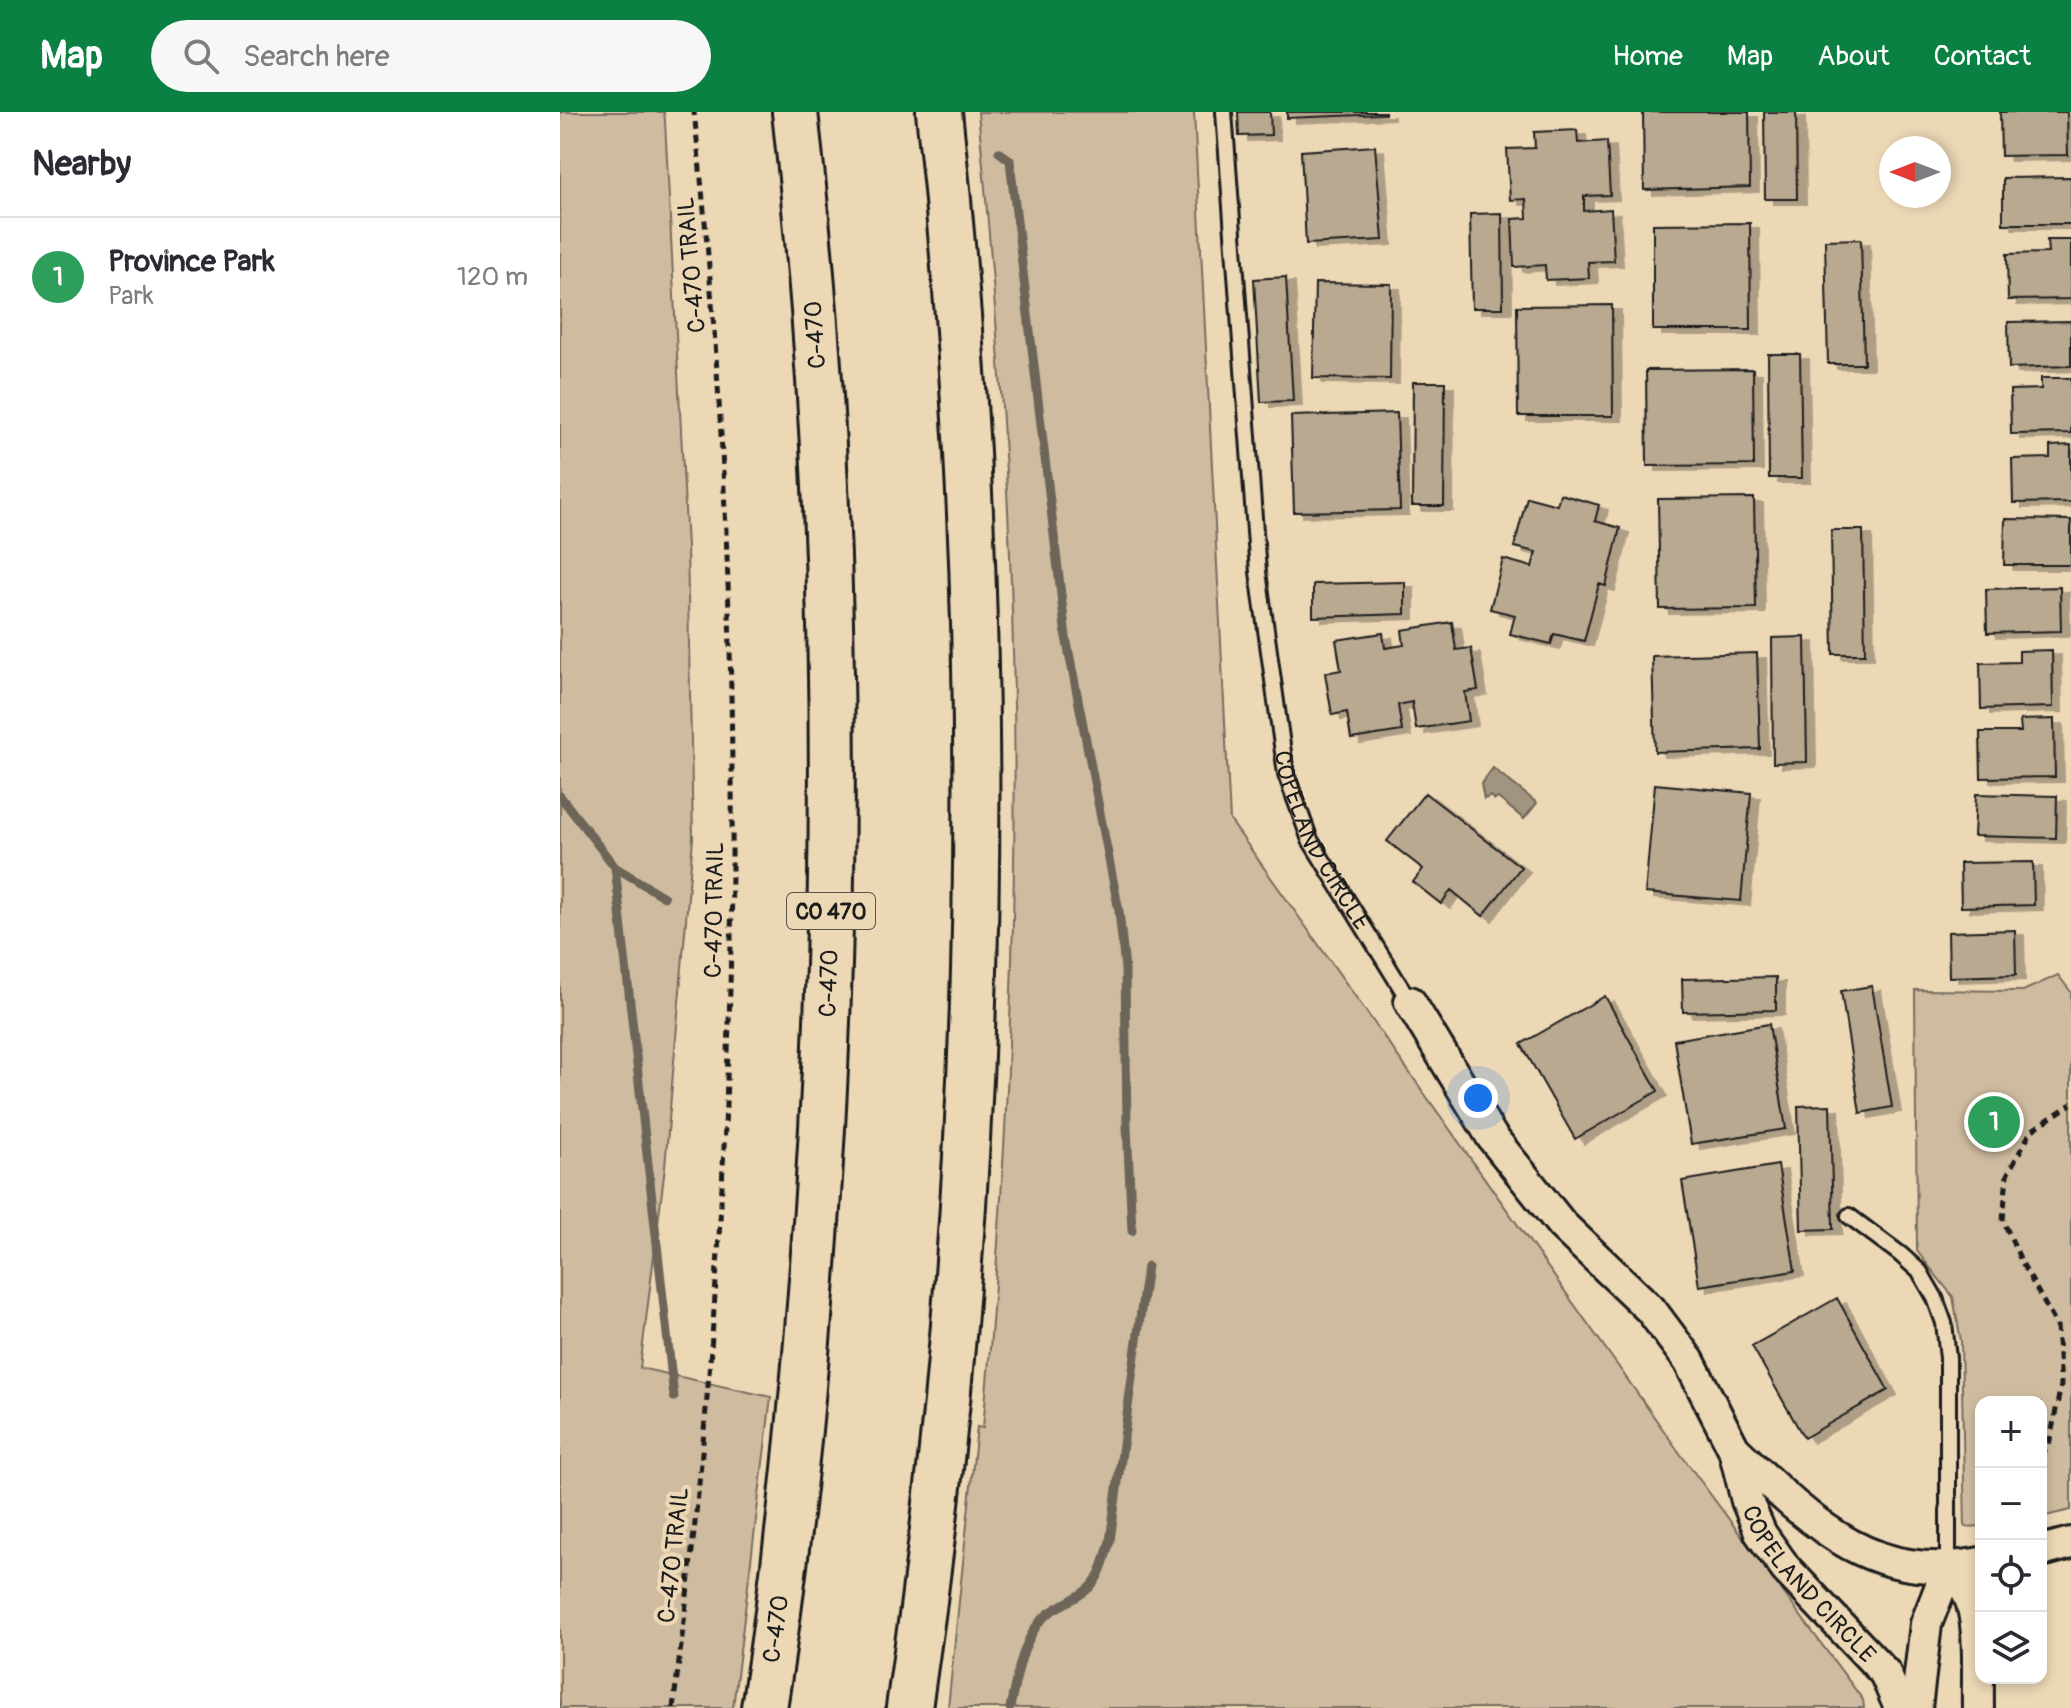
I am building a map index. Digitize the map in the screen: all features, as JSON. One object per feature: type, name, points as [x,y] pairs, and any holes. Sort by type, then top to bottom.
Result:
[{"type":"highway","name":"C-470","points":[[764,1708],[791,1508],[811,1304],[824,1118],[832,886],[831,684],[825,503],[813,305],[795,112]]},
{"type":"highway","points":[[909,1708],[929,1560],[953,1326],[969,1087],[975,919],[976,753],[971,558],[961,360],[939,112]]},
{"type":"street","name":"COPELAND CIRCLE","points":[[1410,1002],[1492,1137],[1562,1225],[1651,1310],[1689,1361],[1734,1449],[1755,1523],[1769,1548],[1833,1621],[1885,1673],[1900,1708]]},
{"type":"street","name":"COPELAND CIRCLE","points":[[1734,1449],[1803,1512],[1867,1555],[1908,1566],[1948,1568],[1975,1564]]},
{"type":"street","points":[[2047,1549],[2071,1543]]},
{"type":"street","points":[[1916,1708],[1926,1624],[1948,1568],[1963,1584],[1975,1616]]},
{"type":"street","points":[[1978,1684],[1978,1708]]},
{"type":"lane","name":"COPELAND CIRCLE","points":[[1224,112],[1258,572],[1286,774],[1310,840],[1410,1002]]},
{"type":"lane","points":[[1849,1216],[1920,1272],[1935,1298],[1944,1323],[1948,1358],[1948,1568]]},
{"type":"path","name":"C-470 TRAIL","points":[[673,1708],[689,1580],[716,1297],[729,1072],[733,863],[731,668],[724,471],[713,305],[694,112]]},
{"type":"path","points":[[2047,1448],[2061,1385],[2057,1326],[2022,1263],[2003,1220],[2007,1175],[2031,1131],[2071,1104]]},
{"type":"shaded area","points":[[560,112],[664,112],[665,121],[687,547],[693,838],[665,1167],[640,1368],[771,1397],[733,1708],[560,1708]]},
{"type":"shaded area","points":[[978,112],[1194,112],[1230,820],[1679,1452],[1863,1700],[1864,1708],[948,1708],[977,1427],[983,1428],[992,1319],[1007,1101],[1014,883],[1015,773],[1007,500],[997,333]]},
{"type":"shaded area","points":[[1493,768],[1537,803],[1524,819],[1498,798],[1495,800],[1491,796],[1484,799],[1481,784]]},
{"type":"shaded area","points":[[2058,975],[2071,992],[2071,1510],[2047,1516],[2047,1396],[1975,1396],[1975,1526],[1965,1527],[1961,1341],[1953,1297],[1917,1251],[1915,990],[2023,991]]},
{"type":"building","points":[[1238,112],[1270,112],[1271,135],[1239,136]]},
{"type":"building","points":[[1287,112],[1385,112],[1385,114],[1287,118]]},
{"type":"building","points":[[1643,112],[1749,112],[1750,187],[1644,190]]},
{"type":"building","points":[[1764,112],[1796,112],[1797,199],[1765,199]]},
{"type":"building","points":[[2000,112],[2067,112],[2068,155],[2001,156]]},
{"type":"building","points":[[1577,130],[1578,143],[1607,141],[1610,195],[1584,196],[1584,211],[1611,209],[1614,261],[1588,262],[1589,278],[1546,280],[1545,265],[1514,267],[1512,219],[1527,218],[1526,199],[1510,200],[1507,149],[1535,148],[1534,132]]},
{"type":"building","points":[[1375,146],[1383,240],[1306,244],[1301,151]]},
{"type":"building","points":[[2071,177],[2071,224],[2003,224],[2003,178]]},
{"type":"building","points":[[1502,213],[1503,308],[1472,308],[1470,214]]},
{"type":"building","points":[[1750,223],[1751,330],[1653,330],[1653,224]]},
{"type":"building","points":[[1861,239],[1864,364],[1828,364],[1825,240]]},
{"type":"building","points":[[2047,240],[2071,240],[2071,299],[2008,300],[2007,254],[2048,253]]},
{"type":"building","points":[[1286,277],[1293,401],[1261,402],[1254,279]]},
{"type":"building","points":[[1315,283],[1391,284],[1390,379],[1313,378]]},
{"type":"building","points":[[1612,305],[1613,416],[1518,416],[1517,306]]},
{"type":"building","points":[[2071,321],[2071,366],[2009,368],[2008,322]]},
{"type":"building","points":[[1768,354],[1800,354],[1802,478],[1769,478]]},
{"type":"building","points":[[1753,369],[1754,465],[1647,466],[1646,370]]},
{"type":"building","points":[[2041,378],[2071,378],[2071,433],[2011,434],[2010,390],[2041,389]]},
{"type":"building","points":[[1413,382],[1445,382],[1444,506],[1412,506]]},
{"type":"building","points":[[1397,413],[1400,510],[1294,512],[1291,416]]},
{"type":"building","points":[[2071,445],[2071,502],[2013,503],[2012,459],[2050,458],[2050,446]]},
{"type":"building","points":[[1560,494],[1599,505],[1595,521],[1620,528],[1606,586],[1599,584],[1584,641],[1554,634],[1551,644],[1510,634],[1515,615],[1490,609],[1503,559],[1532,567],[1536,552],[1514,547],[1527,497],[1557,505]]},
{"type":"building","points":[[1754,498],[1756,608],[1660,609],[1658,499]]},
{"type":"building","points":[[2005,519],[2071,520],[2071,565],[2004,565]]},
{"type":"building","points":[[1831,530],[1863,530],[1865,654],[1833,654]]},
{"type":"building","points":[[1405,582],[1405,614],[1313,617],[1313,584]]},
{"type":"building","points":[[2060,587],[2061,631],[1987,633],[1986,589]]},
{"type":"building","points":[[1452,622],[1456,650],[1471,648],[1478,690],[1465,692],[1469,721],[1416,729],[1412,702],[1398,705],[1402,731],[1351,739],[1347,712],[1332,715],[1325,673],[1341,670],[1336,640],[1383,633],[1385,648],[1404,645],[1402,630]]},
{"type":"building","points":[[1805,637],[1807,762],[1773,763],[1772,638]]},
{"type":"building","points":[[2052,650],[2053,707],[1981,709],[1980,663],[2019,662],[2019,651]]},
{"type":"building","points":[[1757,653],[1760,749],[1655,752],[1652,656]]},
{"type":"building","points":[[2054,719],[2055,777],[1981,778],[1980,732],[2021,732],[2020,720]]},
{"type":"building","points":[[1655,784],[1751,793],[1741,901],[1645,893]]},
{"type":"building","points":[[1425,793],[1521,867],[1483,916],[1451,890],[1441,904],[1413,882],[1423,869],[1387,841]]},
{"type":"building","points":[[1976,794],[2057,796],[2056,838],[1974,836]]},
{"type":"building","points":[[2033,862],[2034,905],[1961,907],[1960,863]]},
{"type":"building","points":[[2015,930],[2016,975],[1949,977],[1948,932]]},
{"type":"building","points":[[1776,977],[1776,1010],[1683,1012],[1682,979]]},
{"type":"building","points":[[1872,986],[1892,1107],[1860,1113],[1841,991]]},
{"type":"building","points":[[1605,996],[1658,1091],[1575,1139],[1521,1044]]},
{"type":"building","points":[[1769,1024],[1786,1129],[1691,1144],[1674,1040]]},
{"type":"building","points":[[1830,1105],[1833,1229],[1801,1230],[1798,1106]]},
{"type":"building","points":[[1778,1165],[1795,1271],[1699,1286],[1682,1181]]},
{"type":"building","points":[[1837,1298],[1888,1390],[1804,1438],[1752,1346]]},
{"type":"waterway","points":[[999,152],[1010,160],[1066,637],[1119,911],[1125,969],[1132,1231]]},
{"type":"waterway","points":[[560,796],[615,867],[674,1397]]},
{"type":"waterway","points":[[615,867],[664,897]]},
{"type":"waterway","points":[[1010,1708],[1020,1664],[1032,1633],[1043,1618],[1090,1587],[1105,1559],[1147,1266]]},
{"type":"place","name":"Province Park","points":[[1994,1122]]}]
